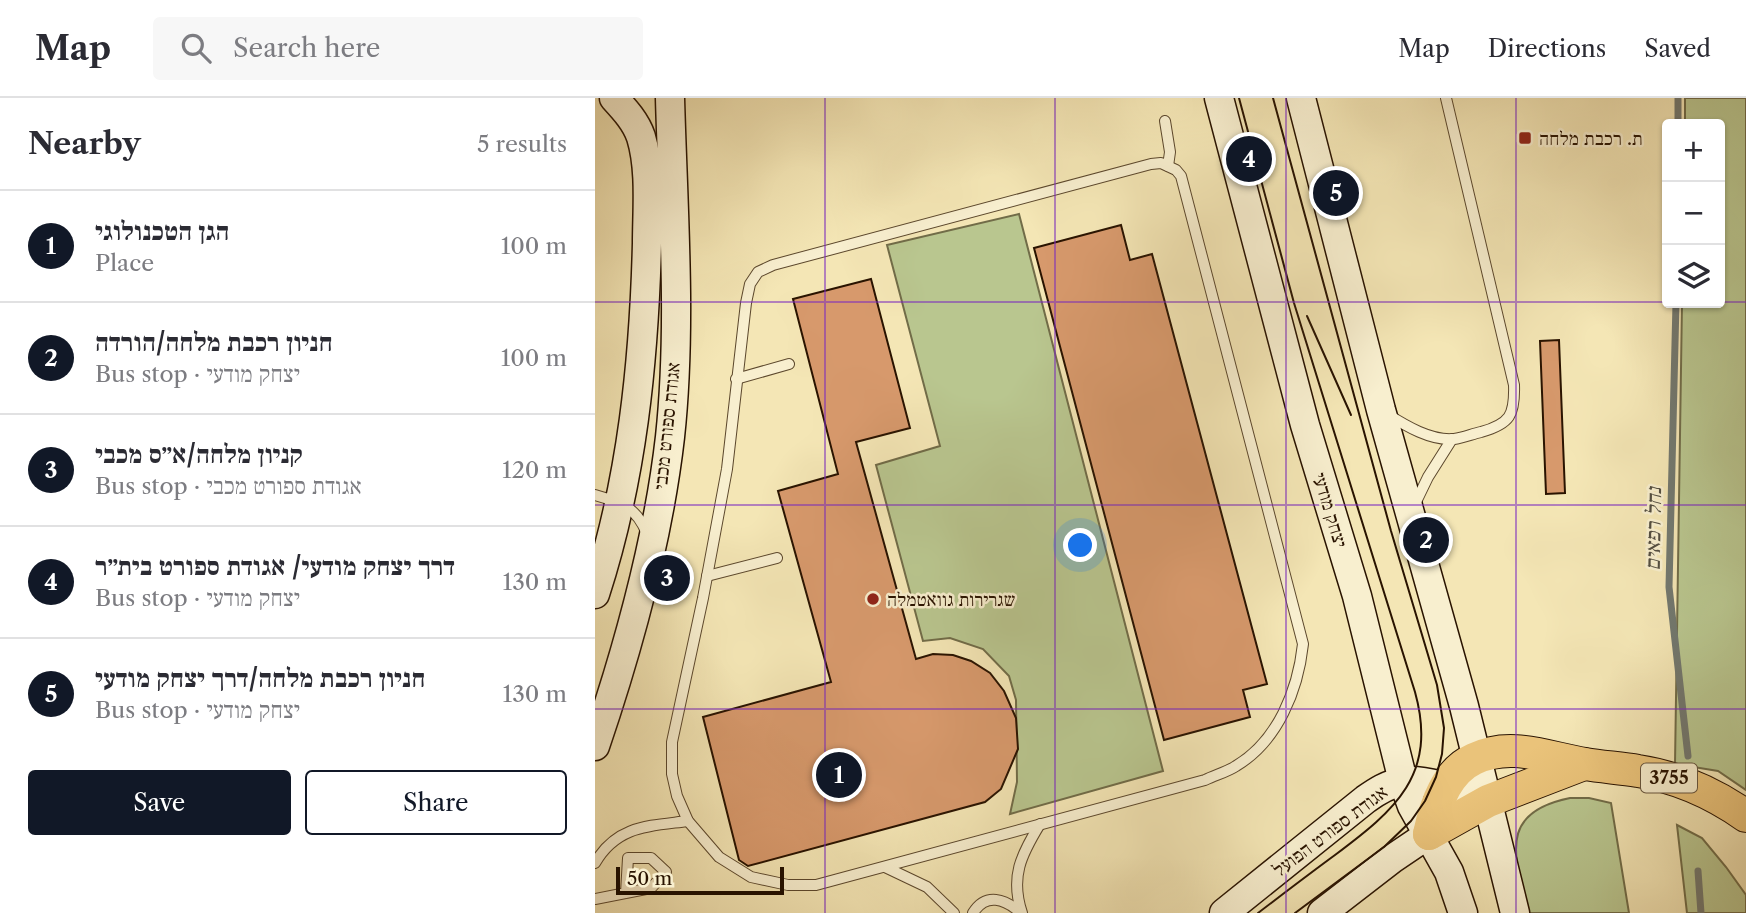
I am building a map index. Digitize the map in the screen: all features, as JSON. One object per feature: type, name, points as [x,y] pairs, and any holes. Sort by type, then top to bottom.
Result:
[{"type":"main road","name":"3755","points":[[1476,757],[1521,751],[1584,764],[1640,771],[1683,781],[1708,792],[1746,817]]},
{"type":"main road","points":[[1429,834],[1445,788],[1458,770],[1476,757]]},
{"type":"main road","name":"3755","points":[[1429,834],[1488,801],[1584,764]]},
{"type":"street","name":"אגודת ספורט מכבי","points":[[595,594],[608,498],[632,443],[646,305],[645,154],[640,135],[614,98]]},
{"type":"street","name":"אגודת ספורט מכבי","points":[[595,746],[651,552],[670,437],[674,295],[670,98]]},
{"type":"street","name":"יצחק מודעי","points":[[1219,98],[1305,425],[1357,596],[1403,781],[1412,806],[1449,872],[1463,913]]},
{"type":"street","points":[[1301,98],[1381,410],[1488,801],[1515,913]]},
{"type":"street","name":"אגודת ספורט הפועל","points":[[1224,913],[1381,789],[1403,781],[1445,788],[1488,801]]},
{"type":"street","points":[[1322,913],[1429,834]]},
{"type":"lane","points":[[1381,410],[1420,432],[1453,439],[1500,426],[1510,415],[1514,402],[1514,385],[1447,98]]},
{"type":"lane","points":[[1165,121],[1170,152],[1168,166]]},
{"type":"lane","points":[[1151,163],[1168,166],[1181,176],[1303,644],[1300,670],[1275,729],[1256,751],[1235,766],[1205,780],[816,885],[788,885],[751,877],[719,857],[688,821],[677,796],[672,774],[672,742],[727,469],[740,341],[750,284],[758,272],[766,268],[1151,163]]},
{"type":"lane","points":[[736,379],[789,364]]},
{"type":"lane","points":[[1410,516],[1428,477],[1453,439]]},
{"type":"lane","points":[[608,498],[641,519],[651,552]]},
{"type":"lane","points":[[707,576],[777,558]]},
{"type":"lane","points":[[595,863],[613,839],[636,828],[688,821]]},
{"type":"lane","points":[[1022,913],[1017,899],[1017,870],[1025,849],[1040,824]]},
{"type":"lane","points":[[595,900],[651,888],[666,872],[651,858],[628,858],[626,893]]},
{"type":"lane","points":[[885,867],[927,887],[954,913]]},
{"type":"lane","points":[[973,913],[980,904],[1000,899],[1022,913]]},
{"type":"green space","points":[[1685,98],[1746,98],[1746,790],[1718,771],[1675,764],[1682,308],[1725,308],[1725,119],[1685,119]]},
{"type":"green space","points":[[1019,214],[1163,771],[1010,814],[1017,782],[1016,700],[1009,676],[983,649],[950,638],[923,641],[876,465],[940,446],[887,245]]},
{"type":"green space","points":[[1570,798],[1589,798],[1611,803],[1629,913],[1527,913],[1516,856],[1521,826],[1531,814],[1546,805]]},
{"type":"green space","points":[[1677,825],[1702,838],[1726,867],[1746,895],[1746,913],[1687,913]]},
{"type":"building","points":[[1121,225],[1130,260],[1152,254],[1267,684],[1243,690],[1250,717],[1164,740],[1034,248]]},
{"type":"building","points":[[871,279],[910,428],[856,442],[916,659],[933,654],[953,655],[971,661],[990,673],[1004,691],[1016,718],[1018,749],[1001,789],[985,802],[748,866],[739,860],[703,717],[831,682],[778,491],[838,474],[793,299]]},
{"type":"building","points":[[1559,340],[1565,493],[1546,494],[1540,341]]},
{"type":"waterway","name":"נחל רפאים","points":[[1678,98],[1678,119]]},
{"type":"waterway","name":"נחל רפאים","points":[[1676,308],[1669,587],[1688,756]]},
{"type":"waterway","name":"נחל רפאים","points":[[1698,871],[1701,913]]},
{"type":"tram line","points":[[1239,98],[1294,303],[1415,692],[1421,721],[1421,746],[1416,768],[1393,806],[1357,838],[1258,913]]},
{"type":"tram line","points":[[1273,98],[1391,531],[1437,685],[1444,728],[1442,754],[1436,777],[1425,801],[1411,821],[1384,847],[1295,913]]},
{"type":"tram line","points":[[1307,316],[1351,415]]},
{"type":"place","name":"ת. רכבת מלחה","points":[[1525,138]]},
{"type":"place","name":"דרך יצחק מודעי/ אגודת ספורט בית״ר","points":[[1249,159]]},
{"type":"place","name":"חניון רכבת מלחה/דרך יצחק מודעי","points":[[1336,193]]},
{"type":"place","name":"חניון רכבת מלחה/הורדה","points":[[1426,540]]},
{"type":"place","name":"קניון מלחה/א״ס מכבי","points":[[667,578]]},
{"type":"place","name":"שגרירות גוואטמלה","points":[[873,599]]},
{"type":"place","name":"הגן הטכנולוגי","points":[[839,775]]}]
